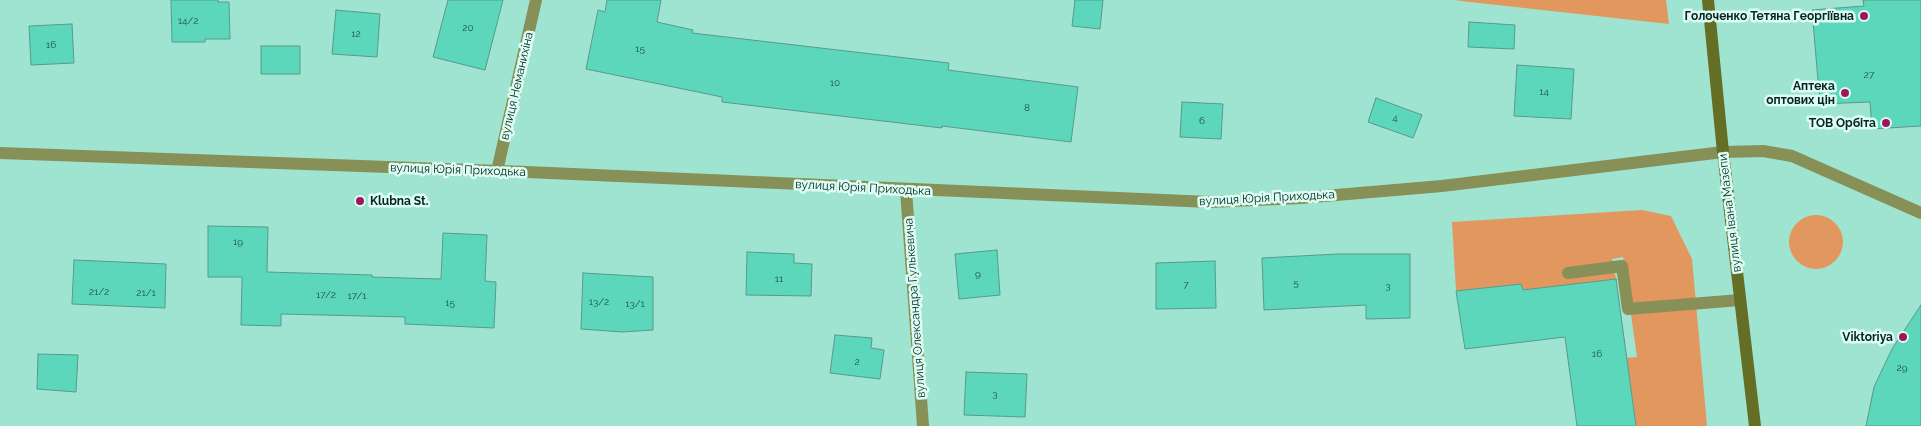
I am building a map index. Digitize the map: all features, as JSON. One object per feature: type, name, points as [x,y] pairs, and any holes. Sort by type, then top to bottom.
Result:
[{"type":"main road","name":"вулиця Івана Мазепи","points":[[1708,0],[1723,152],[1755,426]]},
{"type":"street","name":"вулиця Неманихіна","points":[[497,171],[536,0]]},
{"type":"street","name":"вулиця Юрія Приходька","points":[[0,154],[497,171],[1209,202],[1301,198],[1442,186],[1723,152],[1763,151],[1792,156],[1921,213]]},
{"type":"street","name":"вулиця Олександра Гулькевича","points":[[906,190],[923,426]]},
{"type":"street","points":[[1568,273],[1622,266],[1628,310],[1740,300]]},
{"type":"shaded area","points":[[1455,0],[1666,0],[1669,24],[1461,1]]},
{"type":"shaded area","points":[[1642,210],[1671,216],[1692,259],[1707,426],[1636,426],[1627,358],[1637,357],[1623,257],[1612,259],[1616,279],[1523,290],[1521,284],[1456,291],[1452,222]]},
{"type":"shaded area","points":[[1816,215],[1826,217],[1835,223],[1841,232],[1843,242],[1841,252],[1835,261],[1826,267],[1816,269],[1806,267],[1797,261],[1791,252],[1789,242],[1791,232],[1797,223],[1806,217]]},
{"type":"building","points":[[171,0],[218,0],[218,2],[229,2],[230,39],[205,39],[205,42],[172,42]]},
{"type":"building","points":[[448,0],[503,0],[485,70],[433,57]]},
{"type":"building","points":[[607,0],[661,0],[657,22],[693,30],[692,33],[949,63],[948,70],[1078,87],[1071,142],[722,102],[722,97],[586,69],[598,10],[605,12]]},
{"type":"building","points":[[1075,0],[1103,0],[1100,29],[1072,26]]},
{"type":"building","points":[[1863,0],[1921,0],[1921,126],[1872,129],[1870,102],[1820,104],[1812,10],[1864,6]]},
{"type":"building","points":[[336,10],[380,14],[377,57],[332,54]]},
{"type":"building","points":[[1469,22],[1515,25],[1514,49],[1468,47]]},
{"type":"building","points":[[72,24],[74,63],[31,65],[29,26]]},
{"type":"building","points":[[261,46],[300,46],[300,74],[261,74]]},
{"type":"building","points":[[1517,65],[1574,69],[1571,119],[1514,116]]},
{"type":"building","points":[[1376,98],[1422,115],[1413,138],[1368,122]]},
{"type":"building","points":[[1182,102],[1223,104],[1221,139],[1180,137]]},
{"type":"building","points":[[208,226],[268,227],[267,272],[372,275],[372,277],[441,279],[443,233],[487,235],[485,281],[496,282],[494,328],[405,324],[405,317],[281,314],[281,326],[241,325],[242,277],[208,277]]},
{"type":"building","points":[[997,250],[1000,295],[959,299],[955,254]]},
{"type":"building","points":[[747,252],[794,254],[794,263],[812,264],[811,296],[746,295]]},
{"type":"building","points":[[1338,254],[1410,254],[1410,318],[1366,319],[1366,305],[1264,310],[1262,258]]},
{"type":"building","points":[[74,260],[166,264],[165,308],[72,304]]},
{"type":"building","points":[[1215,261],[1216,308],[1156,309],[1156,263]]},
{"type":"building","points":[[583,273],[653,277],[653,330],[622,332],[581,329]]},
{"type":"building","points":[[1616,279],[1636,426],[1577,426],[1565,337],[1465,349],[1456,291],[1521,284],[1523,290]]},
{"type":"building","points":[[1921,305],[1921,426],[1866,426],[1874,387],[1892,349]]},
{"type":"building","points":[[835,335],[872,338],[871,348],[884,350],[880,379],[830,373]]},
{"type":"building","points":[[38,354],[78,355],[76,392],[37,389]]},
{"type":"building","points":[[966,372],[1027,374],[1025,417],[964,415]]},
{"type":"place","name":"Голоченко Тетяна Георгіївна","points":[[1864,16]]},
{"type":"place","name":"Аптека оптових цін","points":[[1845,93]]},
{"type":"place","name":"ТОВ Орбіта","points":[[1886,123]]},
{"type":"place","name":"Klubna St.","points":[[360,201]]},
{"type":"place","name":"Viktoriya","points":[[1903,337]]}]
